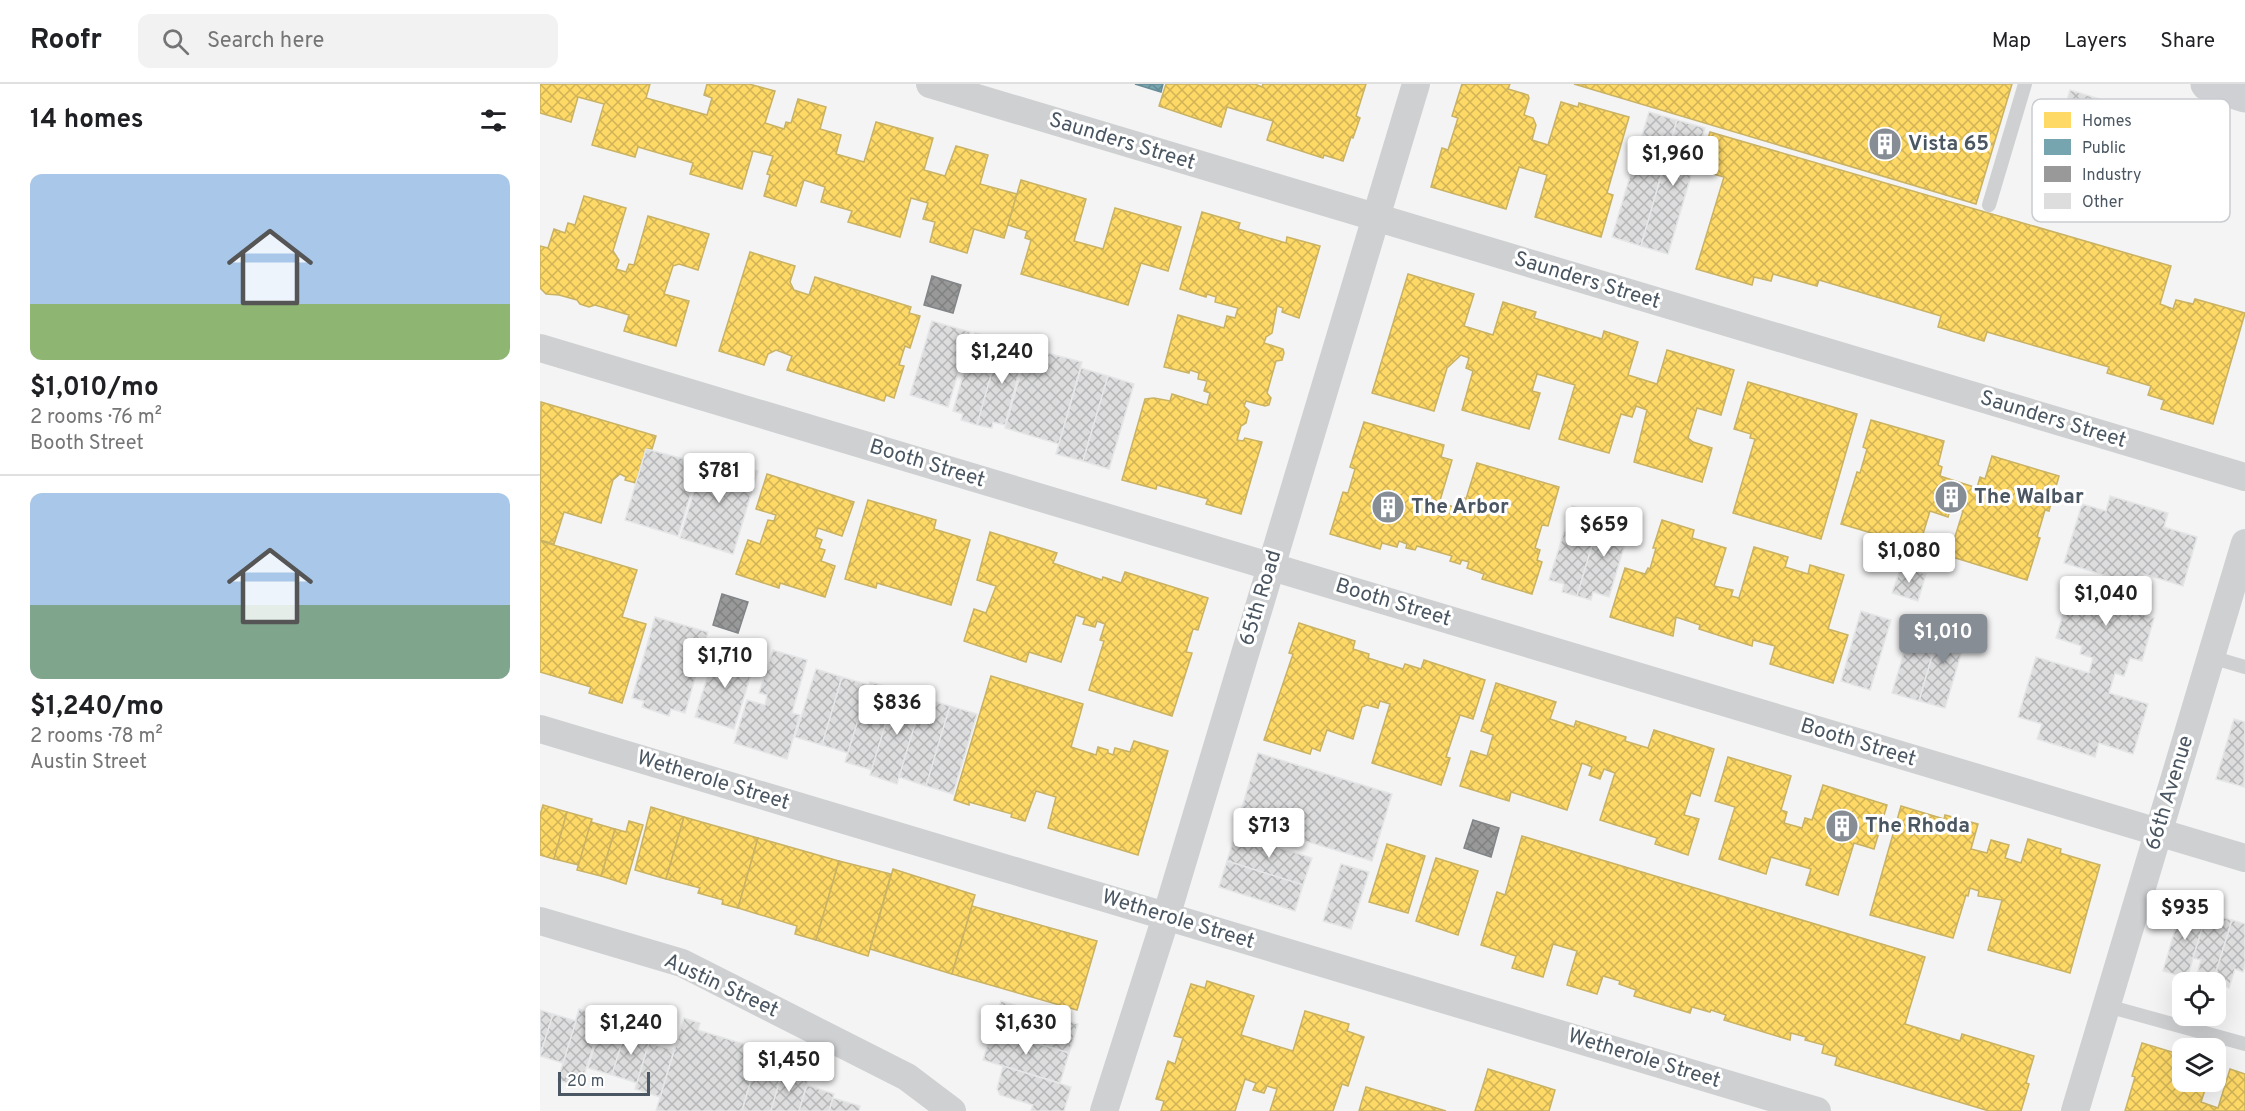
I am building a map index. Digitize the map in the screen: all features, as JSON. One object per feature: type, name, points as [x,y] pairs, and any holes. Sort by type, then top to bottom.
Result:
[{"type":"street","name":"Saunders Street","points":[[930,84],[2245,477]]},
{"type":"street","name":"65th Road","points":[[1104,1111],[1166,917],[1416,84]]},
{"type":"street","points":[[2206,84],[2245,96]]},
{"type":"street","name":"Booth Street","points":[[540,348],[2245,858]]},
{"type":"street","name":"66th Avenue","points":[[2075,1111],[2245,543]]},
{"type":"street","name":"Wetherole Street","points":[[540,729],[1817,1111]]},
{"type":"street","name":"Austin Street","points":[[540,921],[682,963],[907,1077],[952,1111]]},
{"type":"lane","points":[[1989,205],[2025,84]]},
{"type":"lane","points":[[2211,657],[2245,667]]},
{"type":"lane","points":[[2107,1006],[2245,1044]]},
{"type":"building: Homes","points":[[540,84],[650,84],[646,98],[707,115],[712,98],[704,95],[707,84],[749,84],[775,91],[765,123],[784,129],[786,122],[791,123],[798,99],[826,107],[820,129],[841,135],[836,154],[864,162],[876,122],[933,138],[924,170],[945,176],[956,146],[988,155],[980,184],[1017,194],[1004,238],[974,229],[967,253],[930,242],[935,222],[923,219],[928,203],[911,198],[900,237],[848,222],[852,211],[821,202],[825,187],[804,180],[796,206],[764,196],[770,175],[767,174],[773,156],[753,151],[742,189],[690,174],[693,163],[638,147],[635,157],[592,145],[604,104],[578,97],[571,122],[540,113]]},
{"type":"building: Homes","points":[[1166,84],[1255,84],[1262,87],[1263,84],[1366,84],[1356,116],[1360,118],[1343,161],[1324,155],[1323,158],[1267,140],[1273,121],[1227,107],[1221,127],[1159,106]]},
{"type":"building: Homes","points":[[1462,84],[1510,84],[1508,89],[1528,95],[1524,115],[1533,118],[1536,125],[1532,140],[1548,145],[1561,102],[1578,107],[1579,103],[1629,117],[1607,193],[1613,195],[1601,237],[1535,217],[1547,175],[1519,167],[1506,209],[1431,187],[1442,148],[1448,150],[1458,118],[1452,116]]},
{"type":"building: Homes","name":"Vista 65","points":[[1574,84],[2012,84],[1976,204]]},
{"type":"building: Homes","points":[[1710,132],[2171,266],[2160,304],[2173,309],[2176,300],[2193,304],[2195,299],[2245,313],[2213,424],[2161,409],[2164,400],[2148,395],[2151,386],[2107,373],[2109,367],[1987,332],[1984,341],[1938,327],[1941,316],[1819,280],[1817,286],[1773,274],[1771,281],[1754,277],[1752,285],[1696,269],[1724,177],[1699,170]]},
{"type":"building: Homes","points":[[1021,180],[1086,199],[1074,241],[1103,249],[1115,208],[1181,227],[1168,271],[1141,263],[1128,305],[1021,274],[1031,240],[1025,238],[1027,231],[1008,225]]},
{"type":"building: Homes","points":[[584,196],[626,208],[613,251],[619,260],[616,269],[626,272],[629,264],[634,265],[648,216],[709,234],[698,270],[679,264],[673,266],[664,294],[689,301],[676,346],[624,331],[629,315],[595,305],[589,307],[580,304],[577,300],[559,295],[546,294],[540,288],[540,246],[548,248],[554,229],[565,233],[568,223],[575,225]]},
{"type":"building: Homes","points":[[1202,212],[1240,223],[1238,229],[1286,243],[1287,237],[1320,246],[1299,318],[1282,312],[1283,308],[1277,306],[1272,333],[1266,337],[1264,343],[1283,349],[1284,353],[1282,360],[1276,361],[1267,393],[1271,398],[1269,405],[1246,401],[1244,406],[1249,411],[1246,423],[1241,426],[1237,440],[1243,441],[1245,438],[1262,442],[1241,514],[1206,504],[1208,499],[1157,485],[1156,489],[1122,480],[1145,399],[1170,401],[1172,394],[1207,405],[1210,393],[1204,391],[1207,381],[1198,379],[1199,373],[1164,367],[1178,315],[1224,328],[1227,316],[1235,318],[1238,308],[1215,302],[1216,297],[1207,294],[1206,297],[1180,289]]},
{"type":"building: Homes","points":[[750,252],[795,266],[790,282],[794,290],[809,295],[815,277],[911,307],[909,313],[920,316],[910,348],[905,346],[899,365],[904,366],[894,398],[886,395],[884,401],[787,370],[792,356],[776,350],[768,354],[764,365],[719,351]]},
{"type":"building: Homes","points":[[1408,274],[1474,294],[1464,326],[1493,335],[1503,302],[1536,312],[1534,318],[1602,339],[1604,331],[1638,342],[1628,375],[1657,384],[1667,350],[1734,370],[1721,415],[1697,408],[1688,438],[1712,448],[1702,482],[1634,462],[1647,410],[1636,406],[1632,417],[1621,414],[1609,453],[1559,439],[1575,385],[1537,374],[1532,391],[1540,393],[1529,429],[1462,410],[1473,371],[1466,368],[1469,358],[1461,355],[1447,368],[1434,411],[1372,393]]},
{"type":"building: Homes","points":[[1748,382],[1857,414],[1821,539],[1733,513],[1755,439],[1750,438],[1751,434],[1734,429]]},
{"type":"building: Homes","points":[[541,402],[656,436],[652,449],[646,449],[636,483],[625,480],[626,477],[620,474],[613,480],[601,523],[564,512],[554,544],[540,540]]},
{"type":"building: Homes","name":"The Walbar","points":[[1871,420],[1944,441],[1938,465],[1942,467],[1940,476],[1977,488],[1980,477],[1985,479],[1992,456],[2059,476],[2049,511],[2045,510],[2037,537],[2040,538],[2027,580],[1949,556],[1963,511],[1951,507],[1948,517],[1930,511],[1919,547],[1841,524],[1857,472],[1860,473],[1867,449],[1863,447]]},
{"type":"building: Homes","name":"The Arbor","points":[[1364,422],[1444,445],[1441,457],[1452,460],[1436,514],[1444,516],[1448,505],[1459,509],[1462,497],[1466,499],[1477,463],[1559,487],[1548,526],[1542,525],[1535,548],[1540,550],[1537,560],[1542,562],[1532,594],[1482,579],[1484,574],[1467,568],[1469,562],[1462,560],[1460,564],[1450,561],[1452,556],[1417,546],[1415,550],[1406,548],[1407,544],[1399,541],[1397,547],[1382,543],[1380,549],[1330,534],[1343,492],[1348,493],[1355,469],[1350,467]]},
{"type":"building: Homes","points":[[767,474],[854,502],[842,536],[818,528],[815,537],[822,540],[819,548],[825,550],[821,561],[835,566],[825,597],[780,583],[779,588],[736,574],[748,540],[760,544],[768,520],[774,521],[776,515],[756,509]]},
{"type":"building: Homes","points":[[868,500],[936,520],[934,529],[970,540],[951,605],[877,583],[876,588],[845,579]]},
{"type":"building: Homes","points":[[1662,520],[1694,530],[1692,538],[1726,548],[1714,586],[1733,590],[1731,596],[1739,598],[1754,547],[1788,557],[1785,567],[1808,574],[1810,565],[1844,575],[1828,629],[1848,635],[1833,683],[1770,664],[1775,646],[1753,640],[1752,646],[1699,629],[1700,625],[1676,617],[1673,636],[1610,617],[1625,568],[1645,574],[1648,568],[1650,569],[1656,548],[1653,548]]},
{"type":"building: Homes","points":[[990,532],[1057,553],[1053,563],[1102,580],[1103,577],[1121,583],[1125,572],[1208,598],[1198,630],[1193,629],[1186,652],[1192,653],[1172,716],[1089,690],[1104,641],[1100,640],[1105,624],[1097,621],[1095,627],[1083,624],[1085,618],[1076,615],[1061,662],[1029,652],[1026,662],[964,641],[974,609],[986,613],[996,586],[977,580]]},
{"type":"building: Homes","points":[[540,541],[637,570],[622,617],[646,624],[622,703],[589,693],[591,687],[540,672]]},
{"type":"building: Homes","points":[[1299,623],[1355,641],[1353,649],[1369,654],[1368,658],[1403,669],[1405,664],[1421,669],[1424,660],[1485,680],[1473,719],[1460,715],[1446,757],[1450,758],[1441,785],[1372,763],[1390,704],[1380,701],[1378,708],[1367,705],[1362,707],[1353,739],[1327,730],[1320,751],[1312,748],[1310,754],[1264,740],[1293,654],[1289,653]]},
{"type":"building: Homes","points":[[991,676],[1083,704],[1071,747],[1096,755],[1098,747],[1108,750],[1108,753],[1113,755],[1115,748],[1130,752],[1134,741],[1168,751],[1138,855],[1048,828],[1056,797],[1036,791],[1025,821],[1011,817],[1012,814],[954,800]]},
{"type":"building: Homes","points":[[1496,683],[1556,702],[1550,719],[1574,727],[1576,721],[1626,737],[1625,741],[1648,748],[1654,730],[1714,749],[1700,796],[1691,793],[1684,815],[1699,819],[1688,855],[1655,844],[1657,838],[1600,820],[1615,773],[1604,769],[1600,779],[1589,775],[1592,767],[1582,763],[1567,810],[1511,792],[1509,801],[1460,786],[1471,751],[1487,756],[1493,735],[1481,731]]},
{"type":"building: Homes","name":"The Rhoda","points":[[1728,757],[1791,776],[1781,810],[1787,812],[1784,823],[1802,828],[1805,818],[1812,820],[1823,785],[1887,805],[1874,849],[1854,843],[1838,895],[1806,885],[1811,869],[1771,857],[1766,874],[1719,859],[1735,807],[1715,801]]},
{"type":"building: Homes","points":[[543,805],[567,812],[554,859],[540,855],[540,815]]},
{"type":"building: Homes","points":[[1901,806],[1944,819],[1945,815],[1978,824],[1971,849],[1987,853],[1991,840],[2009,845],[2005,858],[2021,863],[2028,839],[2061,849],[2060,853],[2100,865],[2070,973],[1988,950],[2002,900],[1978,896],[1979,891],[1970,888],[1953,938],[1870,915]]},
{"type":"building: Homes","points":[[651,807],[684,817],[666,879],[635,870]]},
{"type":"building: Homes","points":[[567,812],[592,819],[579,865],[554,859]]},
{"type":"building: Homes","points":[[684,817],[758,838],[738,908],[722,904],[723,900],[698,893],[700,888],[666,879]]},
{"type":"building: Homes","points":[[629,821],[643,825],[626,884],[601,876],[615,829],[626,832]]},
{"type":"building: Homes","points":[[591,822],[615,829],[601,876],[577,870]]},
{"type":"building: Homes","points":[[1522,836],[1925,957],[1905,1024],[1960,1041],[1962,1034],[2034,1056],[2021,1111],[1989,1111],[1835,1065],[1837,1057],[1822,1053],[1824,1045],[1805,1040],[1806,1037],[1791,1033],[1790,1040],[1724,1020],[1726,1015],[1711,1010],[1710,1012],[1692,1007],[1690,1013],[1634,996],[1636,990],[1619,984],[1620,981],[1603,976],[1597,994],[1567,985],[1577,951],[1553,944],[1543,977],[1512,968],[1516,956],[1481,945],[1497,892],[1505,895]]},
{"type":"building: Homes","points":[[758,838],[839,861],[816,940],[795,934],[797,926],[738,908]]},
{"type":"building: Homes","points":[[1387,844],[1425,856],[1408,913],[1369,902]]},
{"type":"building: Homes","points":[[1436,858],[1478,871],[1458,935],[1416,921]]},
{"type":"building: Homes","points":[[839,861],[891,874],[868,956],[816,940]]},
{"type":"building: Homes","points":[[893,869],[975,895],[952,974],[870,949]]},
{"type":"building: Homes","points":[[972,906],[1097,941],[1077,1010],[952,974]]},
{"type":"building: Homes","points":[[1207,981],[1254,996],[1241,1035],[1293,1051],[1305,1011],[1349,1024],[1347,1031],[1364,1037],[1348,1086],[1342,1084],[1333,1111],[1270,1111],[1277,1089],[1267,1086],[1264,1093],[1253,1090],[1256,1083],[1245,1079],[1235,1111],[1161,1111],[1164,1101],[1156,1099],[1168,1061],[1175,1064],[1183,1038],[1174,1036],[1191,984],[1205,988]]},
{"type":"building: Homes","points":[[2142,1043],[2172,1052],[2172,1092],[2204,1092],[2201,1102],[2218,1108],[2223,1092],[2226,1092],[2230,1069],[2245,1074],[2245,1111],[2125,1111],[2135,1077],[2132,1076]]},
{"type":"building: Homes","points":[[1488,1069],[1555,1090],[1549,1111],[1475,1111]]},
{"type":"building: Homes","points":[[1366,1087],[1446,1111],[1359,1111]]},
{"type":"building: Public","points":[[1135,84],[1163,84],[1161,92]]},
{"type":"building: Industry","points":[[932,276],[961,285],[953,313],[924,305]]},
{"type":"building: Industry","points":[[722,594],[748,602],[738,633],[713,625]]},
{"type":"building: Industry","points":[[1473,820],[1499,828],[1491,857],[1464,848]]},
{"type":"building: Other","points":[[2070,90],[2100,99],[2067,99]]},
{"type":"building: Other","points":[[1649,112],[1677,120],[1641,246],[1612,237]]},
{"type":"building: Other","points":[[1677,120],[1705,128],[1668,254],[1641,246]]},
{"type":"building: Other","points":[[932,321],[970,332],[948,407],[910,395]]},
{"type":"building: Other","points":[[975,333],[1001,340],[977,425],[961,420],[963,414],[953,411]]},
{"type":"building: Other","points":[[1001,340],[1026,347],[1005,425],[993,422],[992,428],[977,425]]},
{"type":"building: Other","points":[[1028,348],[1082,362],[1059,444],[1005,428]]},
{"type":"building: Other","points":[[1081,368],[1108,376],[1083,461],[1056,454]]},
{"type":"building: Other","points":[[1108,376],[1134,384],[1109,469],[1083,461]]},
{"type":"building: Other","points":[[646,449],[700,463],[678,536],[625,520]]},
{"type":"building: Other","points":[[705,455],[758,471],[733,554],[680,538]]},
{"type":"building: Other","points":[[2110,496],[2168,513],[2164,527],[2197,537],[2183,586],[2144,574],[2138,594],[2149,597],[2144,615],[2154,618],[2142,661],[2130,658],[2124,676],[2115,673],[2109,693],[2148,704],[2133,754],[2099,743],[2095,757],[2037,739],[2042,724],[2018,717],[2036,657],[2089,673],[2093,658],[2080,654],[2082,646],[2056,638],[2070,591],[2094,598],[2098,586],[2106,589],[2110,577],[2064,563],[2082,504],[2106,511]]},
{"type":"building: Other","points":[[1572,506],[1601,515],[1577,596],[1562,592],[1564,584],[1549,580]]},
{"type":"building: Other","points":[[1601,515],[1631,524],[1609,597],[1593,592],[1591,600],[1577,596]]},
{"type":"building: Other","points":[[1901,567],[1926,574],[1918,601],[1892,593]]},
{"type":"building: Other","points":[[1861,611],[1891,620],[1870,690],[1841,681]]},
{"type":"building: Other","points":[[1915,615],[1942,622],[1919,701],[1892,693]]},
{"type":"building: Other","points":[[655,617],[708,632],[685,713],[671,709],[669,716],[642,707],[644,701],[632,698]]},
{"type":"building: Other","points":[[1942,622],[1968,630],[1945,708],[1919,701]]},
{"type":"building: Other","points":[[716,649],[755,662],[734,729],[695,717]]},
{"type":"building: Other","points":[[773,650],[807,660],[792,713],[800,715],[787,759],[734,743],[747,700],[765,705],[767,695],[759,693]]},
{"type":"building: Other","points":[[816,669],[842,677],[822,745],[795,737]]},
{"type":"building: Other","points":[[842,677],[869,685],[848,753],[822,745]]},
{"type":"building: Other","points":[[870,682],[896,689],[872,770],[845,762]]},
{"type":"building: Other","points":[[896,689],[923,698],[897,784],[870,775]]},
{"type":"building: Other","points":[[923,698],[950,706],[926,786],[899,777]]},
{"type":"building: Other","points":[[950,706],[977,714],[953,794],[926,786]]},
{"type":"building: Other","points":[[2234,719],[2245,722],[2244,787],[2216,779]]},
{"type":"building: Other","points":[[1258,753],[1392,794],[1372,861],[1238,821]]},
{"type":"building: Other","points":[[1235,834],[1312,858],[1303,885],[1227,861]]},
{"type":"building: Other","points":[[1227,861],[1303,885],[1295,911],[1219,887]]},
{"type":"building: Other","points":[[1341,864],[1369,872],[1351,929],[1323,921]]},
{"type":"building: Other","points":[[2182,905],[2207,913],[2189,972],[2172,974],[2163,971]]},
{"type":"building: Other","points":[[2207,913],[2232,920],[2216,972],[2198,972],[2201,960],[2193,958]]},
{"type":"building: Other","points":[[2232,920],[2245,924],[2243,972],[2235,969],[2229,988],[2226,987],[2226,972],[2216,972]]},
{"type":"building: Other","points":[[1001,1001],[1078,1024],[1069,1053],[992,1030]]},
{"type":"building: Other","points":[[579,1009],[603,1017],[580,1087],[558,1080]]},
{"type":"building: Other","points":[[540,1010],[553,1014],[540,1057]]},
{"type":"building: Other","points":[[553,1014],[576,1021],[563,1063],[540,1056]]},
{"type":"building: Other","points":[[684,1018],[700,1023],[698,1030],[744,1044],[742,1051],[758,1056],[742,1111],[656,1111]]},
{"type":"building: Other","points":[[602,1022],[626,1029],[612,1075],[588,1068]]},
{"type":"building: Other","points":[[626,1029],[651,1037],[637,1083],[612,1075]]},
{"type":"building: Other","points":[[992,1030],[1069,1053],[1060,1083],[983,1060]]},
{"type":"building: Other","points":[[649,1043],[674,1050],[660,1097],[635,1089]]},
{"type":"building: Other","points":[[757,1060],[784,1068],[771,1111],[742,1111]]},
{"type":"building: Other","points":[[1003,1066],[1071,1087],[1064,1111],[1031,1111],[1033,1105],[1000,1095],[997,1089]]},
{"type":"building: Other","points":[[782,1072],[808,1080],[799,1111],[771,1111]]},
{"type":"building: Other","points":[[807,1085],[834,1094],[829,1111],[799,1111]]},
{"type":"building: Other","points":[[833,1098],[860,1106],[859,1111],[829,1111]]},
{"type":"place","name":"Vista 65","points":[[1885,144]]},
{"type":"place","name":"The Walbar","points":[[1951,497]]},
{"type":"place","name":"The Arbor","points":[[1388,507]]},
{"type":"place","name":"The Rhoda","points":[[1842,826]]}]
